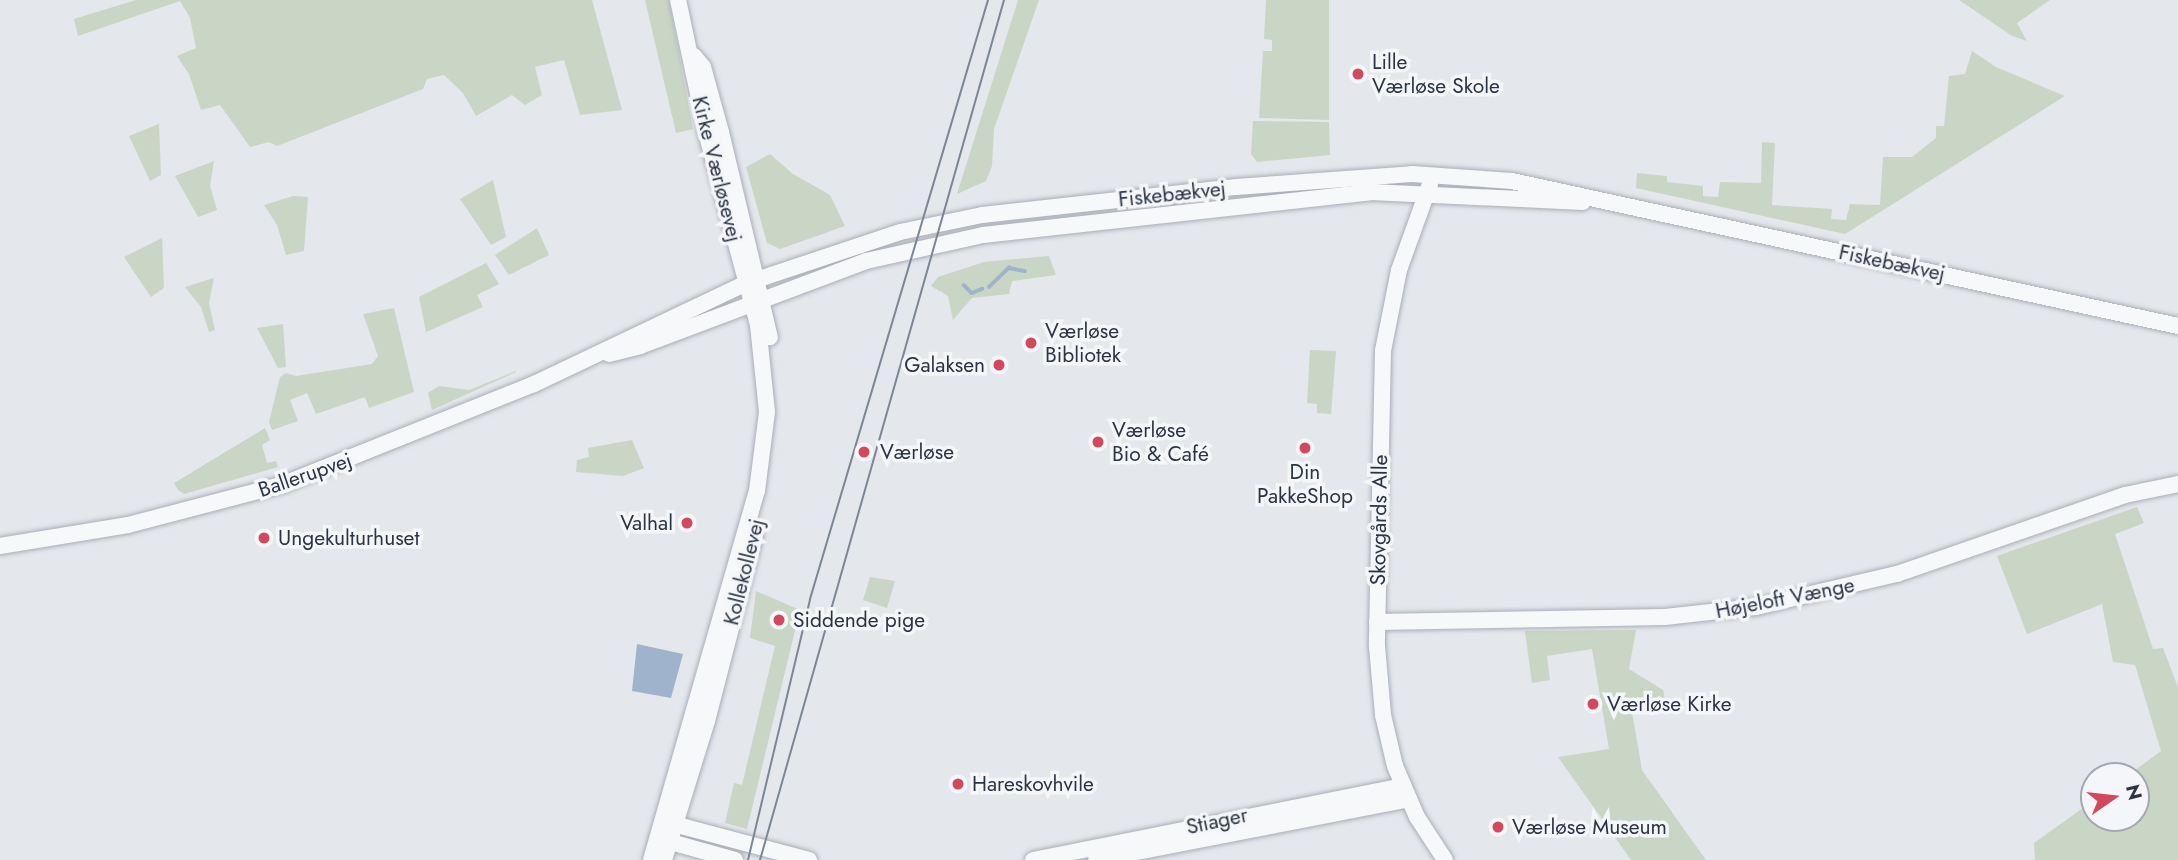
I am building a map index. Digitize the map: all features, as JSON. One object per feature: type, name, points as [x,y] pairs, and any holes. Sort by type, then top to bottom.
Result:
[{"type":"street","name":"Kirke Værløsevej","points":[[678,0],[692,54],[704,125],[753,280]]},
{"type":"street","name":"Fiskebækvej","points":[[753,280],[900,232],[982,215],[1236,187],[1435,174],[1549,187],[1605,203],[2178,326]]},
{"type":"street","name":"Skovgårds Alle","points":[[1435,174],[1426,192],[1399,270],[1383,351],[1377,622],[1383,715],[1406,793],[1445,860]]},
{"type":"street","name":"Fiskebækvej","points":[[758,301],[866,261],[983,235],[1292,199],[1426,192],[1605,203]]},
{"type":"street","name":"Kollekollevej","points":[[664,860],[664,840],[763,459],[765,377],[758,301],[753,280]]},
{"type":"street","name":"Ballerupvej","points":[[0,546],[128,525],[284,484],[429,429],[596,357],[632,334],[753,280]]},
{"type":"street","name":"Ballerupvej","points":[[596,357],[640,346],[758,301]]},
{"type":"street","name":"Højeloft Vænge","points":[[1377,622],[1665,617],[1756,607],[1897,574],[2115,498],[2178,484]]},
{"type":"street","name":"Stiager","points":[[1033,860],[1406,793]]},
{"type":"street","name":"Stiager","points":[[1096,860],[1406,793]]},
{"type":"street","points":[[669,823],[808,860]]},
{"type":"street","name":"Kollekollevej","points":[[651,860],[664,840]]},
{"type":"street","points":[[664,840],[735,860]]},
{"type":"green space","points":[[136,0],[592,0],[622,110],[580,115],[564,60],[535,67],[542,95],[525,105],[512,95],[476,116],[463,93],[444,75],[427,79],[423,89],[277,146],[269,142],[250,147],[220,105],[201,110],[189,74],[177,56],[196,48],[190,18],[180,1],[78,36],[74,19]]},
{"type":"green space","points":[[645,0],[669,0],[693,129],[676,133]]},
{"type":"green space","points":[[1018,0],[1039,0],[994,129],[992,166],[986,181],[957,194]]},
{"type":"green space","points":[[1266,0],[1329,0],[1329,120],[1259,118],[1263,51],[1272,51],[1272,40],[1264,39]]},
{"type":"green space","points":[[1959,0],[2050,0],[2017,23],[2027,41],[2012,36]]},
{"type":"green space","points":[[1972,51],[1996,67],[2065,96],[1845,234],[1636,188],[1637,173],[1667,176],[1667,182],[1703,186],[1703,196],[1718,197],[1720,182],[1761,183],[1762,142],[1775,143],[1772,205],[1832,209],[1831,219],[1846,220],[1850,204],[1880,205],[1883,157],[1912,157],[1936,138],[1936,126],[1944,126],[1949,76],[1965,74]]},
{"type":"green space","points":[[1253,121],[1329,122],[1330,155],[1257,162],[1251,154]]},
{"type":"green space","points":[[159,124],[161,175],[150,181],[129,136]]},
{"type":"green space","points":[[770,154],[793,174],[830,195],[845,226],[780,249],[767,243],[746,167]]},
{"type":"green space","points":[[214,161],[210,186],[217,210],[198,217],[175,176]]},
{"type":"green space","points":[[493,180],[506,237],[491,245],[460,199]]},
{"type":"green space","points":[[293,196],[308,197],[304,251],[286,255],[277,225],[264,205]]},
{"type":"green space","points":[[537,228],[549,255],[509,275],[495,255]]},
{"type":"green space","points":[[162,238],[164,288],[151,297],[124,257]]},
{"type":"green space","points":[[1049,256],[1056,275],[1012,281],[1009,294],[972,298],[953,320],[948,296],[931,286],[938,277],[984,262]]},
{"type":"green space","points":[[486,263],[499,284],[477,295],[483,307],[426,332],[419,297]]},
{"type":"green space","points":[[214,278],[209,303],[215,330],[209,332],[201,307],[185,287]]},
{"type":"green space","points":[[394,308],[414,392],[369,408],[365,397],[316,414],[307,393],[290,400],[298,421],[272,430],[269,422],[280,377],[286,373],[296,376],[372,364],[378,356],[363,314]]},
{"type":"green space","points":[[283,324],[286,367],[278,368],[257,328]]},
{"type":"green space","points":[[1310,350],[1336,351],[1331,414],[1317,413],[1317,404],[1307,403]]},
{"type":"green space","points":[[516,371],[432,410],[428,393],[439,386],[469,390]]},
{"type":"green space","points":[[265,428],[270,440],[262,445],[267,463],[276,461],[278,467],[184,494],[178,490],[174,483]]},
{"type":"green space","points":[[632,440],[644,468],[623,476],[576,472],[577,460],[589,457],[588,448]]},
{"type":"green space","points":[[2137,507],[2144,523],[2115,534],[2153,649],[2163,648],[2178,687],[2178,860],[2035,860],[2034,843],[2080,810],[2080,832],[2150,832],[2150,762],[2146,762],[2161,751],[2135,665],[2113,662],[2102,604],[2027,634],[1997,556]]},
{"type":"green space","points":[[870,577],[895,581],[887,608],[863,600]]},
{"type":"green space","points":[[756,591],[800,610],[747,829],[725,823],[734,783],[742,785],[775,646],[750,638]]},
{"type":"green space","points":[[1636,630],[1629,669],[1663,690],[1665,699],[1631,706],[1642,770],[1706,860],[1631,860],[1558,757],[1609,749],[1592,649],[1547,656],[1550,680],[1532,683],[1525,631]]},
{"type":"water","points":[[637,644],[683,654],[671,698],[632,691]]},
{"type":"waterway","points":[[989,287],[1009,268],[1025,271]]},
{"type":"waterway","points":[[964,285],[972,293],[982,289]]},
{"type":"tram line","points":[[748,860],[810,599],[988,0]]},
{"type":"tram line","points":[[760,860],[1004,0]]},
{"type":"place","name":"Lille Værløse Skole","points":[[1358,74]]},
{"type":"place","name":"Værløse Bibliotek","points":[[1031,343]]},
{"type":"place","name":"Galaksen","points":[[999,365]]},
{"type":"place","name":"Værløse Bio & Café","points":[[1098,442]]},
{"type":"place","name":"Din PakkeShop","points":[[1305,448]]},
{"type":"place","name":"Værløse","points":[[864,452]]},
{"type":"place","name":"Valhal","points":[[687,523]]},
{"type":"place","name":"Ungekulturhuset","points":[[264,538]]},
{"type":"place","name":"Siddende pige","points":[[779,620]]},
{"type":"place","name":"Værløse Kirke","points":[[1593,704]]},
{"type":"place","name":"Hareskovhvile","points":[[958,784]]},
{"type":"place","name":"Værløse Museum","points":[[1498,827]]}]
